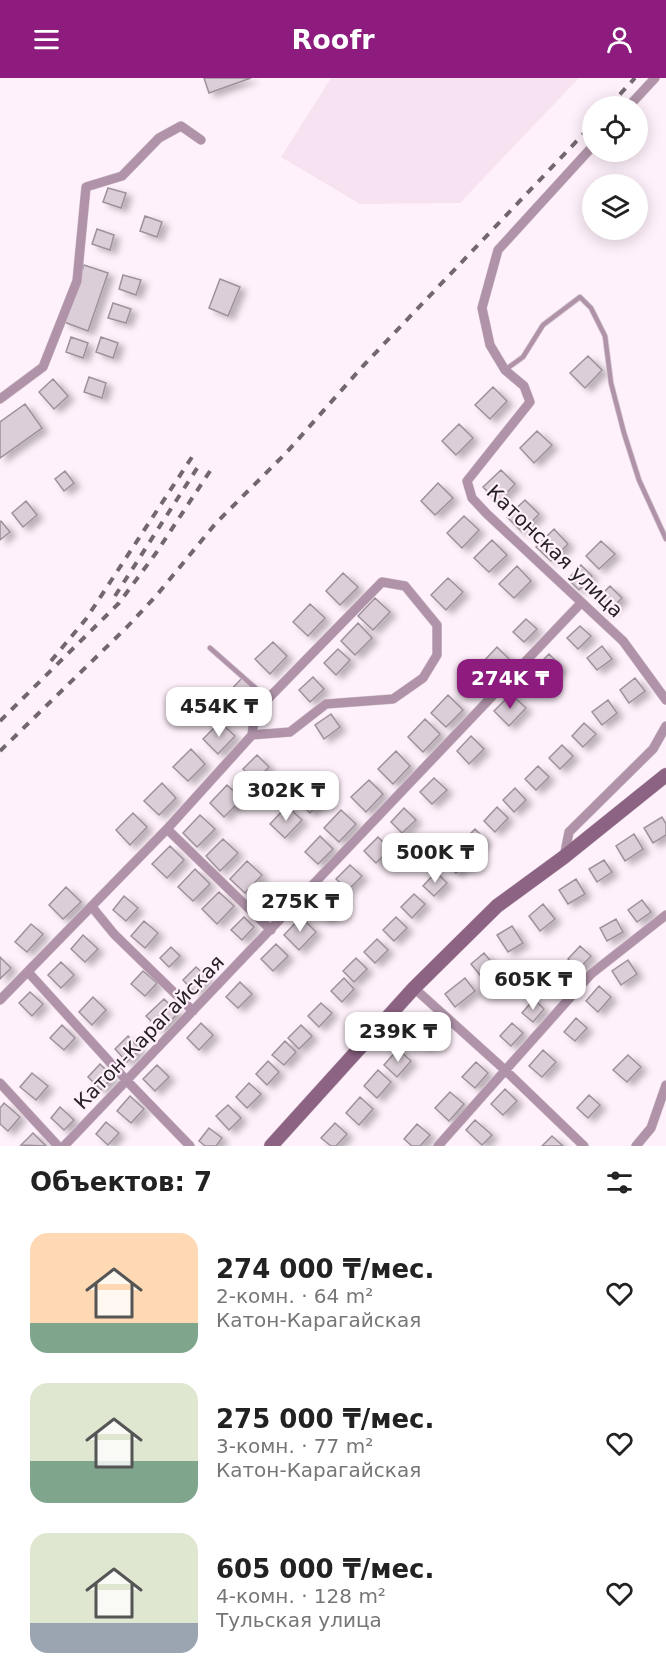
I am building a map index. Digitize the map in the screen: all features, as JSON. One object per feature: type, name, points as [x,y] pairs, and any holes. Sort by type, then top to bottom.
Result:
[{"type":"street","points":[[638,96],[655,78]]},
{"type":"street","points":[[0,399],[43,367],[77,281],[86,187],[122,176],[159,138],[181,126],[201,140]]},
{"type":"street","name":"Катонская улица","points":[[582,158],[498,250],[482,308],[490,345],[505,370],[524,386],[530,402],[467,481],[472,498],[514,541],[623,641],[666,700]]},
{"type":"street","points":[[0,1000],[167,829],[252,735],[255,712],[382,582],[405,586],[437,625],[437,655],[423,678],[393,699],[326,704],[290,732],[252,735]]},
{"type":"street","name":"Катон-Карагайская","points":[[64,1146],[581,603]]},
{"type":"street","points":[[564,857],[569,832],[653,749],[666,726]]},
{"type":"street","points":[[271,1146],[414,988],[497,906],[564,857],[666,775]]},
{"type":"street","points":[[167,829],[271,930]]},
{"type":"street","points":[[92,907],[114,934],[193,1011]]},
{"type":"street","points":[[438,1146],[591,974],[666,915]]},
{"type":"street","points":[[28,972],[127,1081],[190,1146]]},
{"type":"street","points":[[414,988],[505,1070],[582,1145]]},
{"type":"street","points":[[0,1083],[58,1146]]},
{"type":"street","points":[[636,1146],[651,1128],[666,1084]]},
{"type":"lane","points":[[505,370],[523,357],[543,325],[580,297],[591,308],[605,336],[611,383],[639,480],[666,539]]},
{"type":"lane","points":[[210,648],[268,699]]},
{"type":"shaded area","points":[[331,78],[579,78],[460,203],[360,204],[281,157]]},
{"type":"building","points":[[204,78],[251,78],[209,93]]},
{"type":"building","points":[[108,188],[126,193],[121,208],[103,202]]},
{"type":"building","points":[[145,216],[162,222],[157,237],[140,231]]},
{"type":"building","points":[[97,229],[114,235],[110,250],[92,244]]},
{"type":"building","points":[[84,265],[108,273],[88,331],[64,322]]},
{"type":"building","points":[[123,275],[141,280],[136,295],[119,289]]},
{"type":"building","points":[[220,279],[240,287],[228,316],[209,308]]},
{"type":"building","points":[[113,303],[131,309],[126,323],[108,318]]},
{"type":"building","points":[[71,337],[88,343],[83,358],[66,352]]},
{"type":"building","points":[[101,337],[118,343],[113,358],[96,352]]},
{"type":"building","points":[[588,356],[602,370],[585,388],[570,373]]},
{"type":"building","points":[[89,377],[106,383],[102,398],[84,392]]},
{"type":"building","points":[[53,379],[68,396],[54,409],[39,392]]},
{"type":"building","points":[[493,387],[507,401],[490,419],[475,405]]},
{"type":"building","points":[[25,404],[42,428],[0,458],[0,422]]},
{"type":"building","points":[[459,424],[473,438],[456,455],[442,441]]},
{"type":"building","points":[[537,431],[552,445],[534,463],[520,448]]},
{"type":"building","points":[[501,470],[515,484],[498,502],[483,487]]},
{"type":"building","points":[[65,471],[74,483],[64,491],[55,479]]},
{"type":"building","points":[[438,483],[453,498],[435,515],[421,501]]},
{"type":"building","points":[[525,500],[539,514],[522,532],[507,517]]},
{"type":"building","points":[[26,501],[37,515],[23,527],[12,513]]},
{"type":"building","points":[[464,516],[479,530],[462,548],[447,533]]},
{"type":"building","points":[[0,522],[10,532],[0,540]]},
{"type":"building","points":[[554,529],[568,544],[551,561],[536,547]]},
{"type":"building","points":[[492,540],[507,555],[489,572],[474,558]]},
{"type":"building","points":[[601,541],[615,554],[599,569],[586,556]]},
{"type":"building","points":[[581,565],[592,576],[579,590],[568,579]]},
{"type":"building","points":[[517,566],[531,581],[514,598],[499,584]]},
{"type":"building","points":[[343,573],[358,587],[340,605],[326,591]]},
{"type":"building","points":[[448,578],[463,592],[446,610],[431,595]]},
{"type":"building","points":[[610,586],[622,598],[608,612],[596,600]]},
{"type":"building","points":[[375,598],[390,612],[373,630],[358,616]]},
{"type":"building","points":[[310,604],[325,618],[308,636],[293,622]]},
{"type":"building","points":[[526,619],[537,629],[524,642],[513,632]]},
{"type":"building","points":[[358,623],[372,638],[355,655],[341,641]]},
{"type":"building","points":[[580,626],[591,636],[578,649],[567,638]]},
{"type":"building","points":[[273,642],[287,656],[270,674],[255,659]]},
{"type":"building","points":[[602,646],[612,659],[597,670],[587,658]]},
{"type":"building","points":[[497,647],[510,660],[495,675],[482,663]]},
{"type":"building","points":[[338,649],[350,660],[336,675],[324,663]]},
{"type":"building","points":[[549,654],[562,667],[547,683],[533,670]]},
{"type":"building","points":[[313,677],[324,689],[310,702],[299,690]]},
{"type":"building","points":[[242,678],[257,693],[239,710],[225,696]]},
{"type":"building","points":[[635,678],[645,691],[629,703],[620,690]]},
{"type":"building","points":[[511,694],[526,708],[509,726],[494,711]]},
{"type":"building","points":[[448,695],[463,710],[446,727],[431,713]]},
{"type":"building","points":[[608,700],[617,713],[602,725],[592,712]]},
{"type":"building","points":[[331,714],[340,727],[324,739],[315,725]]},
{"type":"building","points":[[425,719],[440,734],[423,752],[408,737]]},
{"type":"building","points":[[220,722],[235,736],[218,754],[203,739]]},
{"type":"building","points":[[584,723],[596,734],[583,747],[572,736]]},
{"type":"building","points":[[471,736],[484,749],[469,764],[457,751]]},
{"type":"building","points":[[562,745],[573,756],[560,769],[549,758]]},
{"type":"building","points":[[191,749],[205,764],[188,781],[173,767]]},
{"type":"building","points":[[396,751],[410,766],[393,784],[378,769]]},
{"type":"building","points":[[257,755],[269,767],[255,781],[243,769]]},
{"type":"building","points":[[538,766],[549,777],[536,790],[525,779]]},
{"type":"building","points":[[434,778],[447,790],[432,804],[420,792]]},
{"type":"building","points":[[369,780],[383,794],[366,812],[351,797]]},
{"type":"building","points":[[313,781],[327,795],[310,813],[296,799]]},
{"type":"building","points":[[162,783],[176,798],[159,815],[144,801]]},
{"type":"building","points":[[227,785],[242,799],[224,817],[210,803]]},
{"type":"building","points":[[515,788],[526,800],[514,812],[503,800]]},
{"type":"building","points":[[287,806],[302,820],[285,838],[270,824]]},
{"type":"building","points":[[497,807],[508,818],[495,832],[484,821]]},
{"type":"building","points":[[404,808],[416,820],[402,833],[391,822]]},
{"type":"building","points":[[341,810],[356,824],[339,842],[324,828]]},
{"type":"building","points":[[133,813],[147,827],[130,845],[116,830]]},
{"type":"building","points":[[200,815],[215,829],[197,847],[183,833]]},
{"type":"building","points":[[662,817],[666,824],[666,835],[653,843],[644,828]]},
{"type":"building","points":[[475,829],[486,840],[473,853],[462,842]]},
{"type":"building","points":[[634,834],[643,849],[625,861],[616,846]]},
{"type":"building","points":[[320,836],[333,849],[318,864],[305,852]]},
{"type":"building","points":[[378,837],[390,849],[376,863],[364,851]]},
{"type":"building","points":[[223,839],[238,853],[220,871],[206,856]]},
{"type":"building","points":[[170,846],[184,860],[167,878],[152,864]]},
{"type":"building","points":[[457,849],[469,860],[456,873],[445,862]]},
{"type":"building","points":[[604,860],[612,872],[597,882],[589,869]]},
{"type":"building","points":[[247,861],[262,875],[245,893],[230,879]]},
{"type":"building","points":[[350,865],[362,876],[348,890],[336,879]]},
{"type":"building","points":[[195,869],[210,884],[193,901],[178,887]]},
{"type":"building","points":[[436,872],[447,883],[434,896],[423,886]]},
{"type":"building","points":[[576,879],[585,894],[568,904],[559,890]]},
{"type":"building","points":[[273,884],[285,896],[271,910],[259,898]]},
{"type":"building","points":[[66,887],[81,902],[63,919],[49,905]]},
{"type":"building","points":[[328,891],[342,904],[326,919],[313,906]]},
{"type":"building","points":[[219,892],[234,906],[217,924],[202,909]]},
{"type":"building","points":[[414,894],[425,904],[412,918],[401,907]]},
{"type":"building","points":[[124,896],[138,908],[126,921],[113,910]]},
{"type":"building","points":[[642,900],[651,912],[637,922],[628,910]]},
{"type":"building","points":[[543,904],[555,919],[540,931],[529,916]]},
{"type":"building","points":[[244,917],[254,927],[242,940],[231,930]]},
{"type":"building","points":[[301,917],[316,932],[299,950],[284,935]]},
{"type":"building","points":[[396,917],[407,928],[394,941],[383,930]]},
{"type":"building","points":[[616,919],[623,932],[607,941],[600,928]]},
{"type":"building","points":[[144,921],[158,933],[145,948],[131,936]]},
{"type":"building","points":[[31,924],[43,934],[27,952],[15,942]]},
{"type":"building","points":[[512,926],[523,943],[508,952],[497,935]]},
{"type":"building","points":[[83,935],[98,949],[85,962],[71,949]]},
{"type":"building","points":[[377,939],[388,950],[375,963],[364,952]]},
{"type":"building","points":[[276,944],[288,956],[273,971],[261,959]]},
{"type":"building","points":[[580,946],[591,956],[579,969],[568,959]]},
{"type":"building","points":[[171,947],[180,956],[169,967],[160,958]]},
{"type":"building","points":[[484,953],[497,969],[484,980],[471,964]]},
{"type":"building","points":[[0,957],[11,968],[0,979]]},
{"type":"building","points":[[356,958],[367,969],[354,982],[343,971]]},
{"type":"building","points":[[628,960],[637,974],[621,985],[612,971]]},
{"type":"building","points":[[61,962],[74,975],[61,988],[48,975]]},
{"type":"building","points":[[196,967],[208,978],[194,992],[183,980]]},
{"type":"building","points":[[143,971],[157,983],[145,996],[131,984]]},
{"type":"building","points":[[556,971],[567,981],[555,994],[544,984]]},
{"type":"building","points":[[344,978],[354,989],[342,1002],[331,991]]},
{"type":"building","points":[[465,978],[475,991],[455,1007],[445,994]]},
{"type":"building","points":[[240,982],[252,994],[238,1008],[226,997]]},
{"type":"building","points":[[599,986],[611,997],[598,1012],[586,1001]]},
{"type":"building","points":[[30,992],[43,1004],[32,1016],[19,1003]]},
{"type":"building","points":[[93,997],[106,1010],[92,1025],[79,1012]]},
{"type":"building","points":[[164,999],[178,1013],[161,1031],[146,1016]]},
{"type":"building","points":[[534,999],[544,1009],[533,1022],[522,1013]]},
{"type":"building","points":[[321,1003],[332,1013],[319,1027],[308,1016]]},
{"type":"building","points":[[576,1018],[587,1028],[575,1041],[564,1032]]},
{"type":"building","points":[[424,1019],[437,1031],[424,1046],[411,1033]]},
{"type":"building","points":[[201,1023],[213,1035],[199,1050],[187,1038]]},
{"type":"building","points":[[512,1023],[523,1033],[511,1046],[500,1036]]},
{"type":"building","points":[[62,1025],[75,1038],[64,1050],[50,1038]]},
{"type":"building","points":[[301,1025],[312,1036],[299,1049],[288,1038]]},
{"type":"building","points":[[128,1036],[140,1049],[127,1062],[115,1049]]},
{"type":"building","points":[[285,1041],[296,1052],[284,1065],[272,1055]]},
{"type":"building","points":[[398,1049],[411,1061],[397,1077],[384,1065]]},
{"type":"building","points":[[543,1050],[556,1062],[542,1077],[529,1066]]},
{"type":"building","points":[[628,1055],[641,1067],[627,1082],[613,1070]]},
{"type":"building","points":[[268,1061],[279,1072],[267,1085],[256,1074]]},
{"type":"building","points":[[476,1062],[488,1073],[475,1088],[462,1077]]},
{"type":"building","points":[[100,1064],[113,1077],[101,1090],[88,1077]]},
{"type":"building","points":[[157,1065],[169,1077],[155,1091],[143,1079]]},
{"type":"building","points":[[378,1070],[391,1082],[377,1098],[364,1086]]},
{"type":"building","points":[[32,1073],[48,1086],[36,1100],[20,1087]]},
{"type":"building","points":[[249,1083],[261,1094],[247,1108],[236,1097]]},
{"type":"building","points":[[505,1089],[517,1101],[503,1115],[491,1104]]},
{"type":"building","points":[[450,1092],[464,1104],[449,1121],[435,1108]]},
{"type":"building","points":[[589,1095],[600,1105],[588,1118],[577,1108]]},
{"type":"building","points":[[130,1096],[144,1109],[131,1123],[117,1111]]},
{"type":"building","points":[[360,1097],[373,1109],[359,1125],[346,1113]]},
{"type":"building","points":[[4,1103],[20,1117],[8,1131],[0,1124],[0,1108]]},
{"type":"building","points":[[228,1105],[241,1118],[229,1130],[216,1116]]},
{"type":"building","points":[[60,1107],[74,1120],[64,1130],[51,1118]]},
{"type":"building","points":[[475,1120],[492,1135],[482,1145],[466,1130]]},
{"type":"building","points":[[106,1122],[119,1133],[108,1145],[96,1134]]},
{"type":"building","points":[[335,1123],[347,1134],[336,1146],[331,1146],[321,1138]]},
{"type":"building","points":[[417,1124],[430,1135],[420,1146],[412,1146],[404,1139]]},
{"type":"building","points":[[209,1128],[222,1138],[216,1146],[205,1146],[199,1141]]},
{"type":"building","points":[[33,1133],[46,1146],[21,1145]]},
{"type":"building","points":[[552,1136],[563,1146],[542,1146]]},
{"type":"railway","points":[[618,96],[635,78]]},
{"type":"railway","points":[[0,751],[127,627],[156,596],[216,523],[286,453],[363,366],[582,136]]},
{"type":"railway","points":[[51,661],[86,619],[192,457]]},
{"type":"railway","points":[[115,596],[201,462]]},
{"type":"railway","points":[[0,721],[119,603],[156,553],[212,468]]}]
